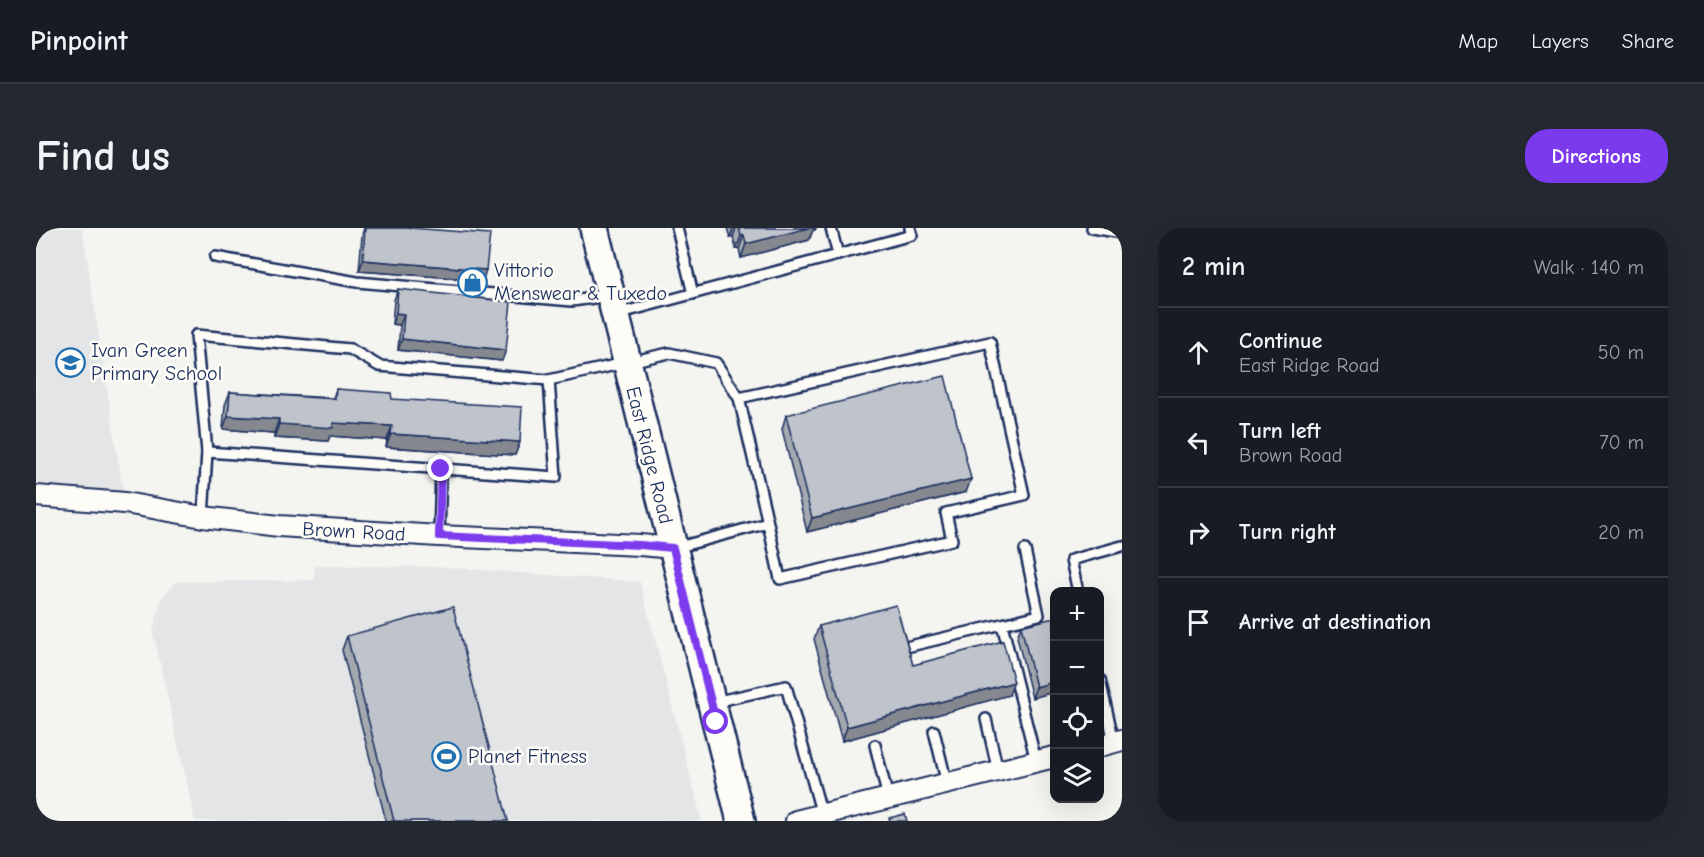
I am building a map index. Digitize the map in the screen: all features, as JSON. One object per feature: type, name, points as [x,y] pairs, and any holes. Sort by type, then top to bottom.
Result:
[{"type":"main road","name":"East Ridge Road","points":[[594,228],[741,821]]},
{"type":"street","name":"Brown Road","points":[[36,496],[125,503],[203,517],[279,526],[673,548]]},
{"type":"street","points":[[796,821],[1045,759]]},
{"type":"lane","points":[[676,228],[693,294]]},
{"type":"lane","points":[[831,228],[838,255]]},
{"type":"lane","points":[[215,257],[357,282],[613,305],[693,294],[912,236],[910,228]]},
{"type":"lane","points":[[1092,228],[1122,233]]},
{"type":"lane","points":[[203,517],[207,452],[196,335],[350,349],[378,366],[549,380],[669,353],[716,363],[740,398],[780,579],[952,540],[946,513],[1024,495],[990,342],[740,398]]},
{"type":"lane","points":[[207,452],[556,477],[549,380]]},
{"type":"lane","points":[[439,536],[441,469]]},
{"type":"lane","points":[[673,548],[768,523]]},
{"type":"lane","points":[[1077,587],[1071,561],[1122,546]]},
{"type":"lane","points":[[906,647],[1038,615],[1025,550]]},
{"type":"lane","points":[[1002,624],[1045,759]]},
{"type":"lane","points":[[711,702],[786,686],[822,815]]},
{"type":"lane","points":[[1103,695],[1112,743]]},
{"type":"lane","points":[[986,719],[998,771]]},
{"type":"lane","points":[[934,731],[947,784]]},
{"type":"lane","points":[[875,745],[888,798]]},
{"type":"shaded area","name":"Ivan Green Primary School","points":[[36,228],[82,228],[125,503],[36,497]]},
{"type":"shaded area","points":[[315,566],[440,567],[640,582],[702,821],[195,821],[153,632],[161,600],[175,582],[314,580]]},
{"type":"building","points":[[365,228],[410,228],[490,234],[486,270],[363,260]]},
{"type":"building","points":[[739,228],[808,228],[746,244]]},
{"type":"building","points":[[398,289],[511,302],[506,350],[402,339],[404,314],[396,313]]},
{"type":"building","points":[[945,376],[971,479],[812,518],[786,415]]},
{"type":"building","points":[[336,389],[391,393],[392,399],[522,407],[520,442],[391,434],[392,426],[333,423],[333,428],[279,424],[279,419],[228,416],[230,392],[335,399]]},
{"type":"building","points":[[896,605],[913,665],[1003,641],[1014,682],[847,727],[819,626]]},
{"type":"building","points":[[453,607],[508,821],[394,821],[347,636]]},
{"type":"building","points":[[1050,619],[1050,683],[1036,687],[1021,626]]},
{"type":"building","points":[[905,814],[907,821],[890,821],[889,818]]},
{"type":"place","name":"Vittorio Menswear & Tuxedo","points":[[473,282]]},
{"type":"place","name":"Ivan Green Primary School","points":[[70,362]]},
{"type":"place","name":"Planet Fitness","points":[[447,756]]},
{"type":"route","points":[[441,469],[439,536],[673,548],[716,722]]}]
